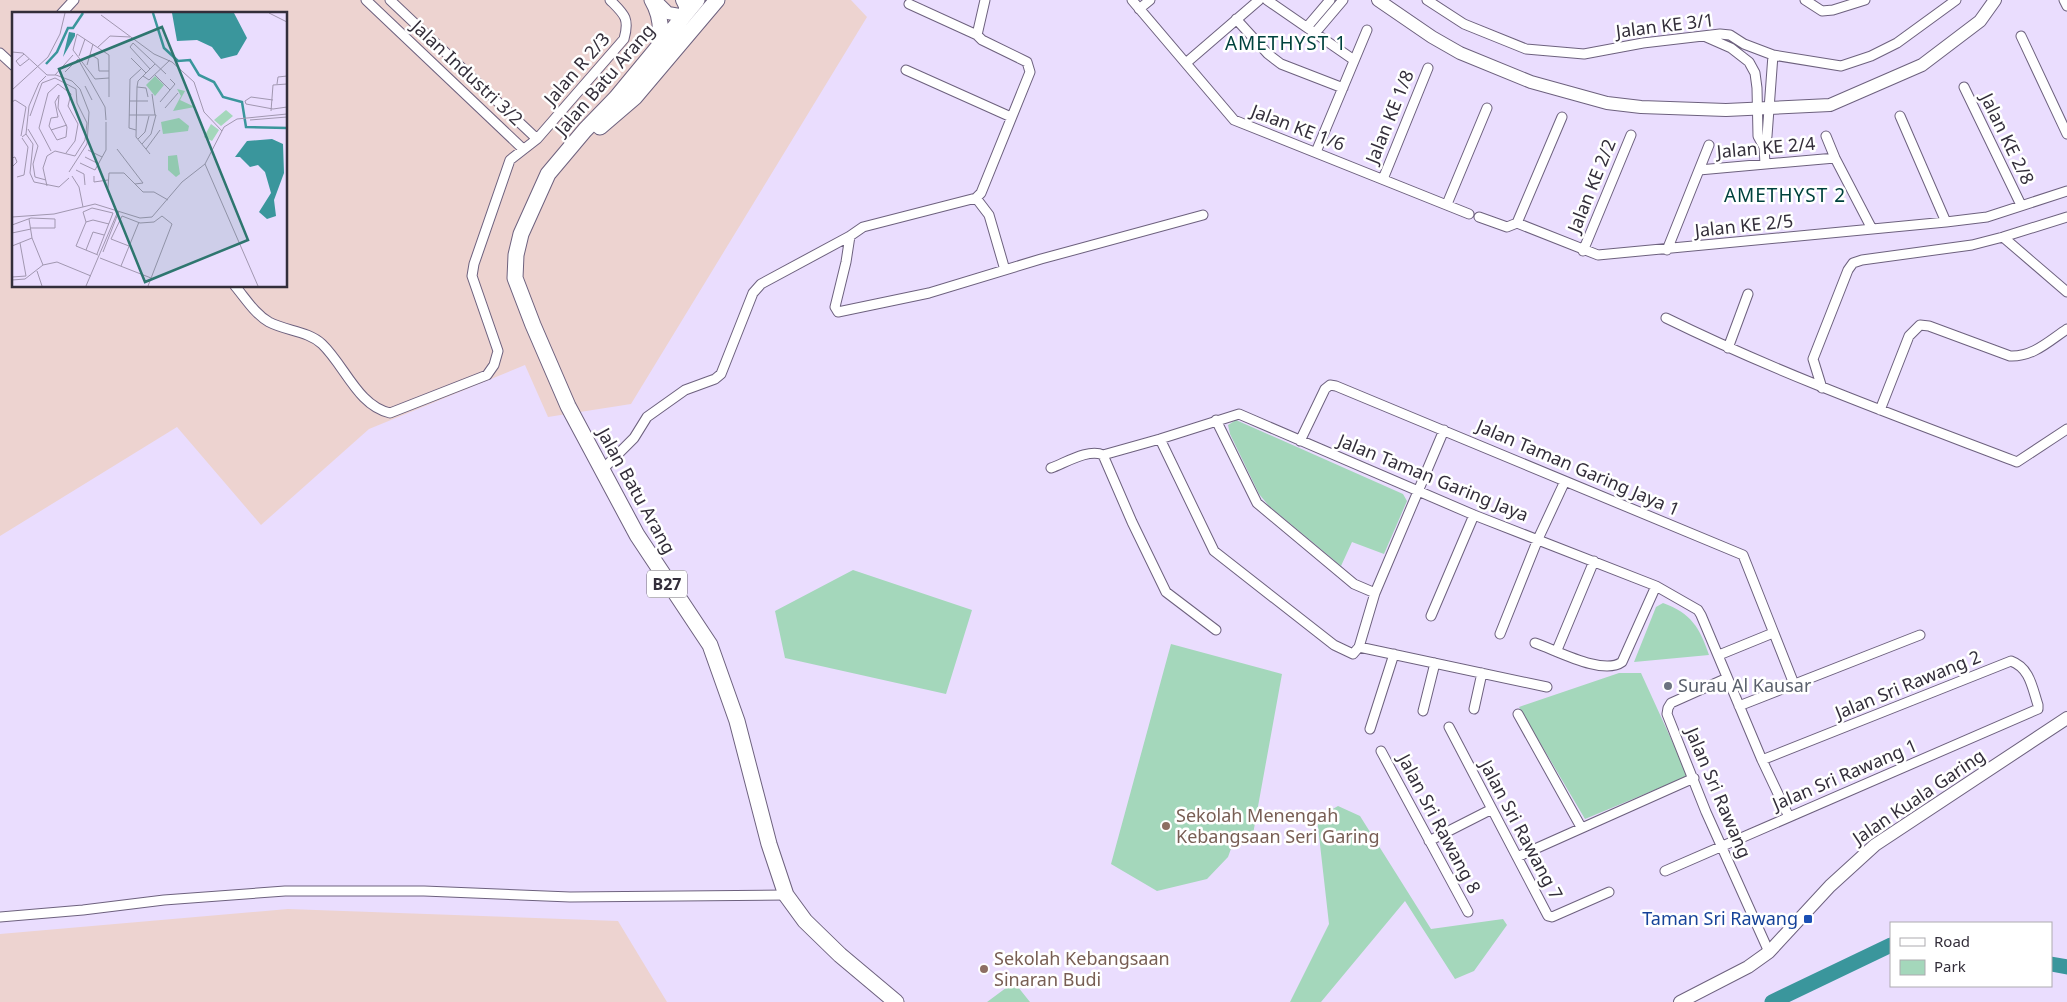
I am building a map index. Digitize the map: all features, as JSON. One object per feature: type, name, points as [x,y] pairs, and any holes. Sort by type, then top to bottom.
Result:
[{"type":"main road","points":[[654,0],[660,18],[662,33],[659,46]]},
{"type":"main road","name":"Jalan Batu Arang","points":[[697,0],[616,98],[585,130],[548,174],[521,234],[516,255],[515,278],[568,406],[602,470],[637,535],[665,581],[710,645],[738,721],[767,836],[786,895],[805,921],[840,955],[896,1002]]},
{"type":"main road","points":[[683,40],[685,16],[696,16],[713,5]]},
{"type":"main road","points":[[572,147],[590,136],[634,97],[713,5]]},
{"type":"street","points":[[63,12],[74,0]]},
{"type":"street","name":"Jalan Industri 3/2","points":[[366,0],[523,149]]},
{"type":"street","points":[[390,0],[537,139]]},
{"type":"street","name":"Jalan R 2/3","points":[[237,288],[260,316],[271,323],[321,343],[334,356],[368,403],[378,410],[390,413],[487,375],[494,365],[498,351],[472,276],[474,264],[510,160],[537,139],[624,38],[628,26],[625,14],[610,0]]},
{"type":"street","points":[[654,0],[668,14],[685,16],[685,6],[682,0]]},
{"type":"street","points":[[976,35],[985,0]]},
{"type":"street","name":"Jalan KE 1/6","points":[[1132,0],[1234,120],[1469,214]]},
{"type":"street","points":[[1139,9],[1150,0]]},
{"type":"street","points":[[1186,62],[1259,0]]},
{"type":"street","points":[[1267,0],[1354,60]]},
{"type":"street","points":[[1307,27],[1330,0]]},
{"type":"street","points":[[1315,33],[1343,0]]},
{"type":"street","points":[[1378,0],[1432,37],[1460,53],[1531,82],[1607,103],[1641,107],[1726,110],[1830,104],[1922,65],[1980,21],[1995,0]]},
{"type":"street","name":"Jalan KE 3/1","points":[[1427,0],[1464,24],[1526,49],[1584,54],[1643,42],[1720,34],[1730,35],[1744,44],[1773,55],[1842,66],[1871,56],[1897,43],[1956,0]]},
{"type":"street","points":[[1805,0],[1822,11],[1833,10],[1865,0]]},
{"type":"street","points":[[2064,0],[2067,6]]},
{"type":"street","points":[[602,470],[634,438],[647,417],[685,390],[715,379],[721,374],[753,294],[761,284],[850,236],[863,227],[976,198],[982,193],[1010,117],[1030,72],[1030,66],[1027,62],[982,40],[976,35],[909,4]]},
{"type":"street","points":[[1236,19],[1268,54],[1281,64],[1343,88]]},
{"type":"street","points":[[1316,152],[1367,30]]},
{"type":"street","points":[[1701,36],[1718,41],[1731,48],[1749,62],[1754,73],[1762,108]]},
{"type":"street","points":[[2021,36],[2067,134]]},
{"type":"street","points":[[0,53],[12,64]]},
{"type":"street","points":[[1765,164],[1764,147],[1758,136],[1773,55]]},
{"type":"street","name":"Jalan KE 1/8","points":[[1383,179],[1428,68]]},
{"type":"street","points":[[906,70],[1010,117]]},
{"type":"street","name":"Jalan KE 2/8","points":[[1964,87],[2021,205]]},
{"type":"street","points":[[1447,204],[1487,108]]},
{"type":"street","points":[[1900,116],[1946,222]]},
{"type":"street","points":[[1479,217],[1508,227],[1517,223],[1562,117]]},
{"type":"street","name":"Jalan KE 2/2","points":[[1583,251],[1631,135]]},
{"type":"street","points":[[1826,136],[1835,158],[1872,229]]},
{"type":"street","points":[[1667,250],[1709,145]]},
{"type":"street","name":"Jalan KE 2/4","points":[[1699,170],[1835,158]]},
{"type":"street","name":"Jalan KE 2/5","points":[[1517,223],[1583,251],[1598,255],[1667,250],[1946,222],[1987,216],[2067,191]]},
{"type":"street","points":[[976,198],[988,215],[1005,270]]},
{"type":"street","points":[[850,236],[835,307],[838,312],[929,292],[1203,215]]},
{"type":"street","points":[[1822,388],[1813,359],[1848,270],[1853,263],[1862,260],[1972,245],[2067,217]]},
{"type":"street","points":[[2003,237],[2067,292]]},
{"type":"street","points":[[1728,348],[1748,294]]},
{"type":"street","points":[[1666,318],[1728,348],[1822,388],[2017,462],[2067,430]]},
{"type":"street","points":[[1880,410],[1909,336],[1920,325],[1929,326],[2010,356],[2028,355],[2067,329]]},
{"type":"street","name":"Jalan Taman Garing Jaya 1","points":[[1300,441],[1325,389],[1330,384],[1743,555],[1794,684]]},
{"type":"street","name":"Jalan Taman Garing Jaya","points":[[1052,468],[1094,453],[1103,455],[1239,414],[1474,515],[1656,586],[1698,610],[1704,620],[1762,760],[1789,817]]},
{"type":"street","points":[[1216,420],[1256,503],[1354,584],[1376,593]]},
{"type":"street","points":[[1160,439],[1214,551],[1334,646],[1353,654],[1359,647],[1376,593],[1444,430]]},
{"type":"street","points":[[1103,455],[1132,522],[1166,592],[1216,630]]},
{"type":"street","points":[[1500,634],[1538,539],[1564,481]]},
{"type":"street","points":[[1430,616],[1474,515]]},
{"type":"street","points":[[1557,650],[1594,561]]},
{"type":"street","points":[[1535,643],[1596,666],[1617,665],[1622,662],[1656,586]]},
{"type":"street","points":[[1719,656],[1773,633]]},
{"type":"street","points":[[1739,706],[1920,635]]},
{"type":"street","points":[[1359,647],[1547,687]]},
{"type":"street","points":[[1370,729],[1394,654]]},
{"type":"street","name":"Jalan Sri Rawang 2","points":[[1762,760],[2011,662],[2021,664],[2026,670],[2038,709]]},
{"type":"street","points":[[1423,711],[1435,663]]},
{"type":"street","points":[[1474,709],[1482,673]]},
{"type":"street","name":"Jalan Sri Rawang","points":[[1727,678],[1671,704],[1668,708],[1668,714],[1721,846],[1769,952]]},
{"type":"street","name":"Jalan Sri Rawang 1","points":[[1665,871],[2038,709]]},
{"type":"street","points":[[1518,714],[1582,827]]},
{"type":"street","name":"Jalan Kuala Garing","points":[[1680,1002],[1748,967],[1769,952],[1830,886],[1875,845],[2067,718]]},
{"type":"street","name":"Jalan Sri Rawang 7","points":[[1449,727],[1548,916],[1552,917],[1609,892]]},
{"type":"street","name":"Jalan Sri Rawang 8","points":[[1381,751],[1468,912]]},
{"type":"street","points":[[1518,857],[1694,778]]},
{"type":"street","points":[[1430,841],[1492,810]]},
{"type":"street","points":[[0,917],[83,910],[164,900],[285,891],[424,891],[570,897],[786,895]]},
{"type":"shaded area","points":[[0,0],[851,0],[867,17],[631,404],[548,417],[525,365],[369,429],[261,525],[177,427],[0,536]]},
{"type":"shaded area","points":[[288,909],[618,921],[667,1002],[0,1002],[0,934]]},
{"type":"green space","points":[[1236,420],[1403,494],[1407,501],[1384,554],[1352,542],[1341,566],[1269,506],[1259,494],[1230,434],[1228,425]]},
{"type":"green space","points":[[853,570],[972,610],[946,694],[785,658],[775,611]]},
{"type":"green space","points":[[1663,603],[1681,612],[1693,623],[1702,637],[1709,655],[1634,662],[1656,607]]},
{"type":"green space","points":[[1171,644],[1282,674],[1253,834],[1236,835],[1228,857],[1207,879],[1157,891],[1111,864]]},
{"type":"green space","points":[[1619,673],[1641,673],[1688,776],[1585,819],[1519,707]]},
{"type":"green space","points":[[1338,806],[1360,816],[1431,929],[1503,919],[1507,925],[1474,971],[1455,979],[1405,901],[1321,1002],[1290,1002],[1329,924],[1317,818]]},
{"type":"green space","points":[[1014,982],[1030,1002],[987,1002]]},
{"type":"waterway","points":[[1772,1002],[1890,945]]},
{"type":"waterway","points":[[2052,964],[2067,967]]},
{"type":"place","name":"Surau Al Kausar","points":[[1668,686]]},
{"type":"place","name":"Sekolah Menengah Kebangsaan Seri Garing","points":[[1166,826]]},
{"type":"place","name":"Taman Sri Rawang","points":[[1808,919]]},
{"type":"place","name":"Sekolah Kebangsaan Sinaran Budi","points":[[984,969]]},
{"type":"district","name":"AMETHYST 1","points":[[1286,43]]},
{"type":"district","name":"AMETHYST 2","points":[[1785,195]]}]
